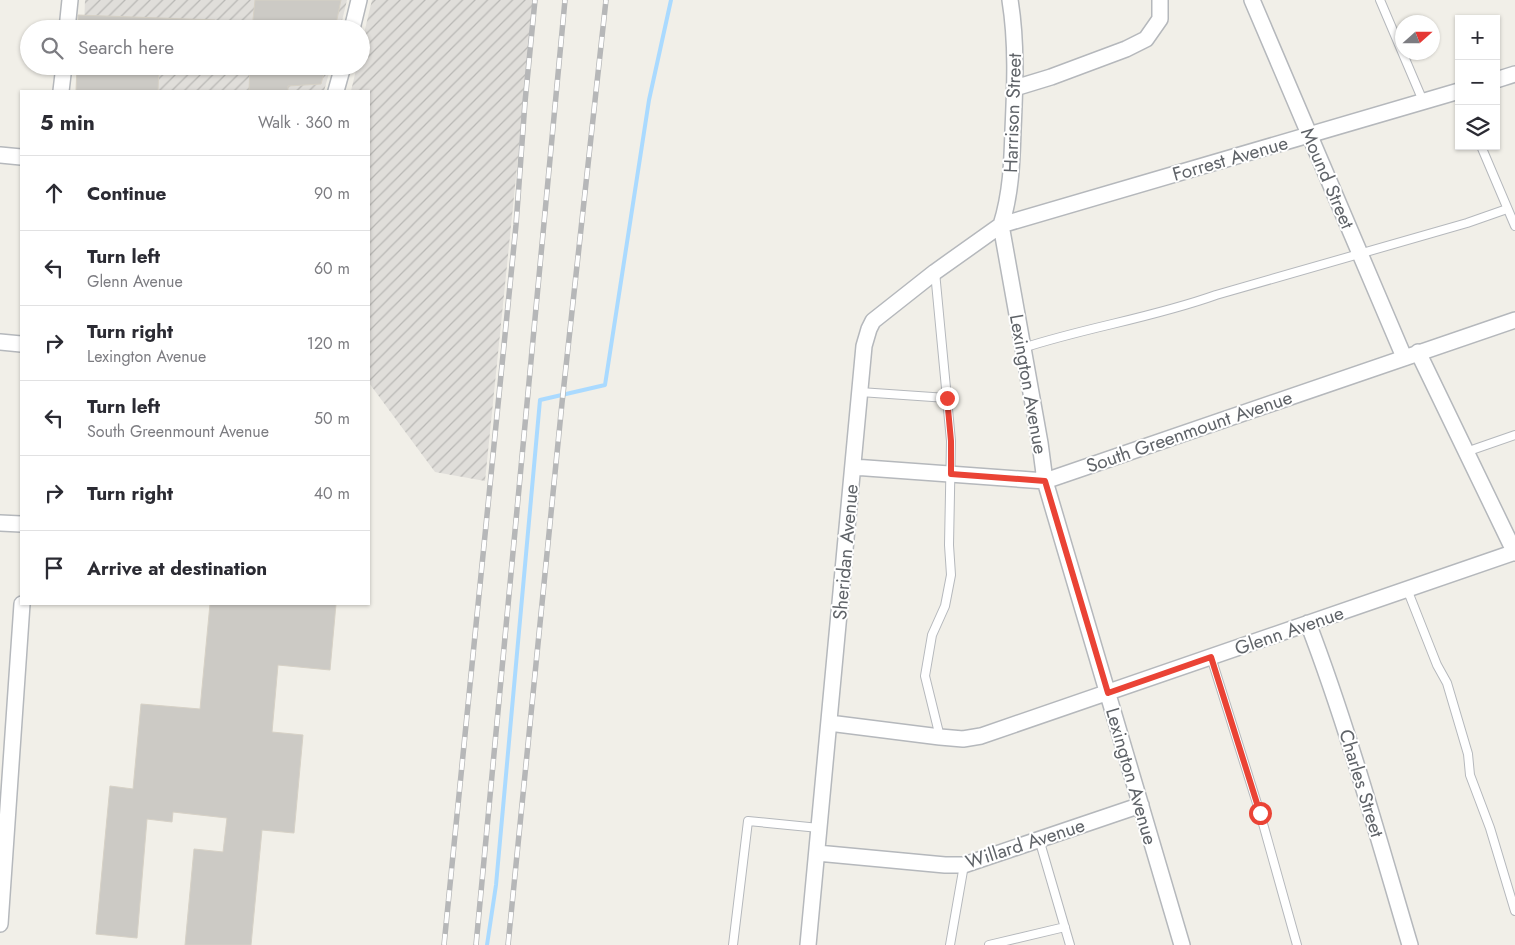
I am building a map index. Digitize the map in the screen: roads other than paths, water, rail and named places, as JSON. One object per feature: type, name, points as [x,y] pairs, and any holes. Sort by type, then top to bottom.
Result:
[{"type":"street","points":[[68,20],[70,0]]},
{"type":"street","points":[[354,20],[359,0]]},
{"type":"street","name":"Harrison Street","points":[[1001,225],[1009,195],[1015,88],[1015,56],[1010,0]]},
{"type":"street","points":[[1015,88],[1060,74],[1126,49],[1146,39],[1160,19],[1160,0]]},
{"type":"street","name":"Mound Street","points":[[1252,0],[1360,253],[1411,355],[1466,452],[1515,552]]},
{"type":"street","points":[[1500,79],[1515,74]]},
{"type":"street","points":[[61,90],[63,75]]},
{"type":"street","points":[[336,90],[340,75]]},
{"type":"street","name":"Forrest Avenue","points":[[1001,225],[1455,92]]},
{"type":"street","points":[[0,156],[20,157]]},
{"type":"street","name":"Sheridan Avenue","points":[[808,945],[864,346],[868,329],[873,321],[935,272],[1001,225]]},
{"type":"street","name":"Lexington Avenue","points":[[1001,225],[1040,443],[1045,481],[1182,945]]},
{"type":"street","name":"South Greenmount Avenue","points":[[853,467],[1045,481],[1515,320]]},
{"type":"street","points":[[0,342],[20,344]]},
{"type":"street","points":[[0,522],[20,524]]},
{"type":"street","name":"Glenn Avenue","points":[[829,723],[940,737],[964,739],[980,736],[1515,552]]},
{"type":"street","points":[[0,924],[6,742],[22,605]]},
{"type":"street","name":"Charles Street","points":[[1308,623],[1330,679],[1410,945]]},
{"type":"street","name":"Willard Avenue","points":[[817,853],[945,865],[964,865],[1141,805]]},
{"type":"lane","points":[[1380,0],[1423,101]]},
{"type":"lane","points":[[1483,150],[1515,226]]},
{"type":"lane","points":[[1023,348],[1058,337],[1178,308],[1216,295],[1466,223],[1507,209]]},
{"type":"lane","points":[[935,272],[951,441],[949,545],[951,574],[946,606],[932,634],[925,676],[940,737]]},
{"type":"lane","points":[[860,392],[947,398]]},
{"type":"lane","points":[[1466,452],[1515,435]]},
{"type":"lane","points":[[1407,589],[1437,665],[1447,683],[1468,754],[1470,775],[1490,828],[1515,911]]},
{"type":"lane","points":[[1211,657],[1260,813],[1297,945]]},
{"type":"lane","points":[[734,945],[748,821],[819,828]]},
{"type":"lane","points":[[1039,838],[1070,945]]},
{"type":"lane","points":[[950,945],[964,865]]},
{"type":"lane","points":[[989,945],[1065,927]]},
{"type":"waterway","points":[[487,945],[496,885],[540,400],[605,385],[649,100],[671,0]]},
{"type":"railway","points":[[444,945],[516,225],[535,0]]},
{"type":"railway","points":[[476,945],[565,0]]},
{"type":"railway","points":[[508,945],[562,403],[606,0]]}]
